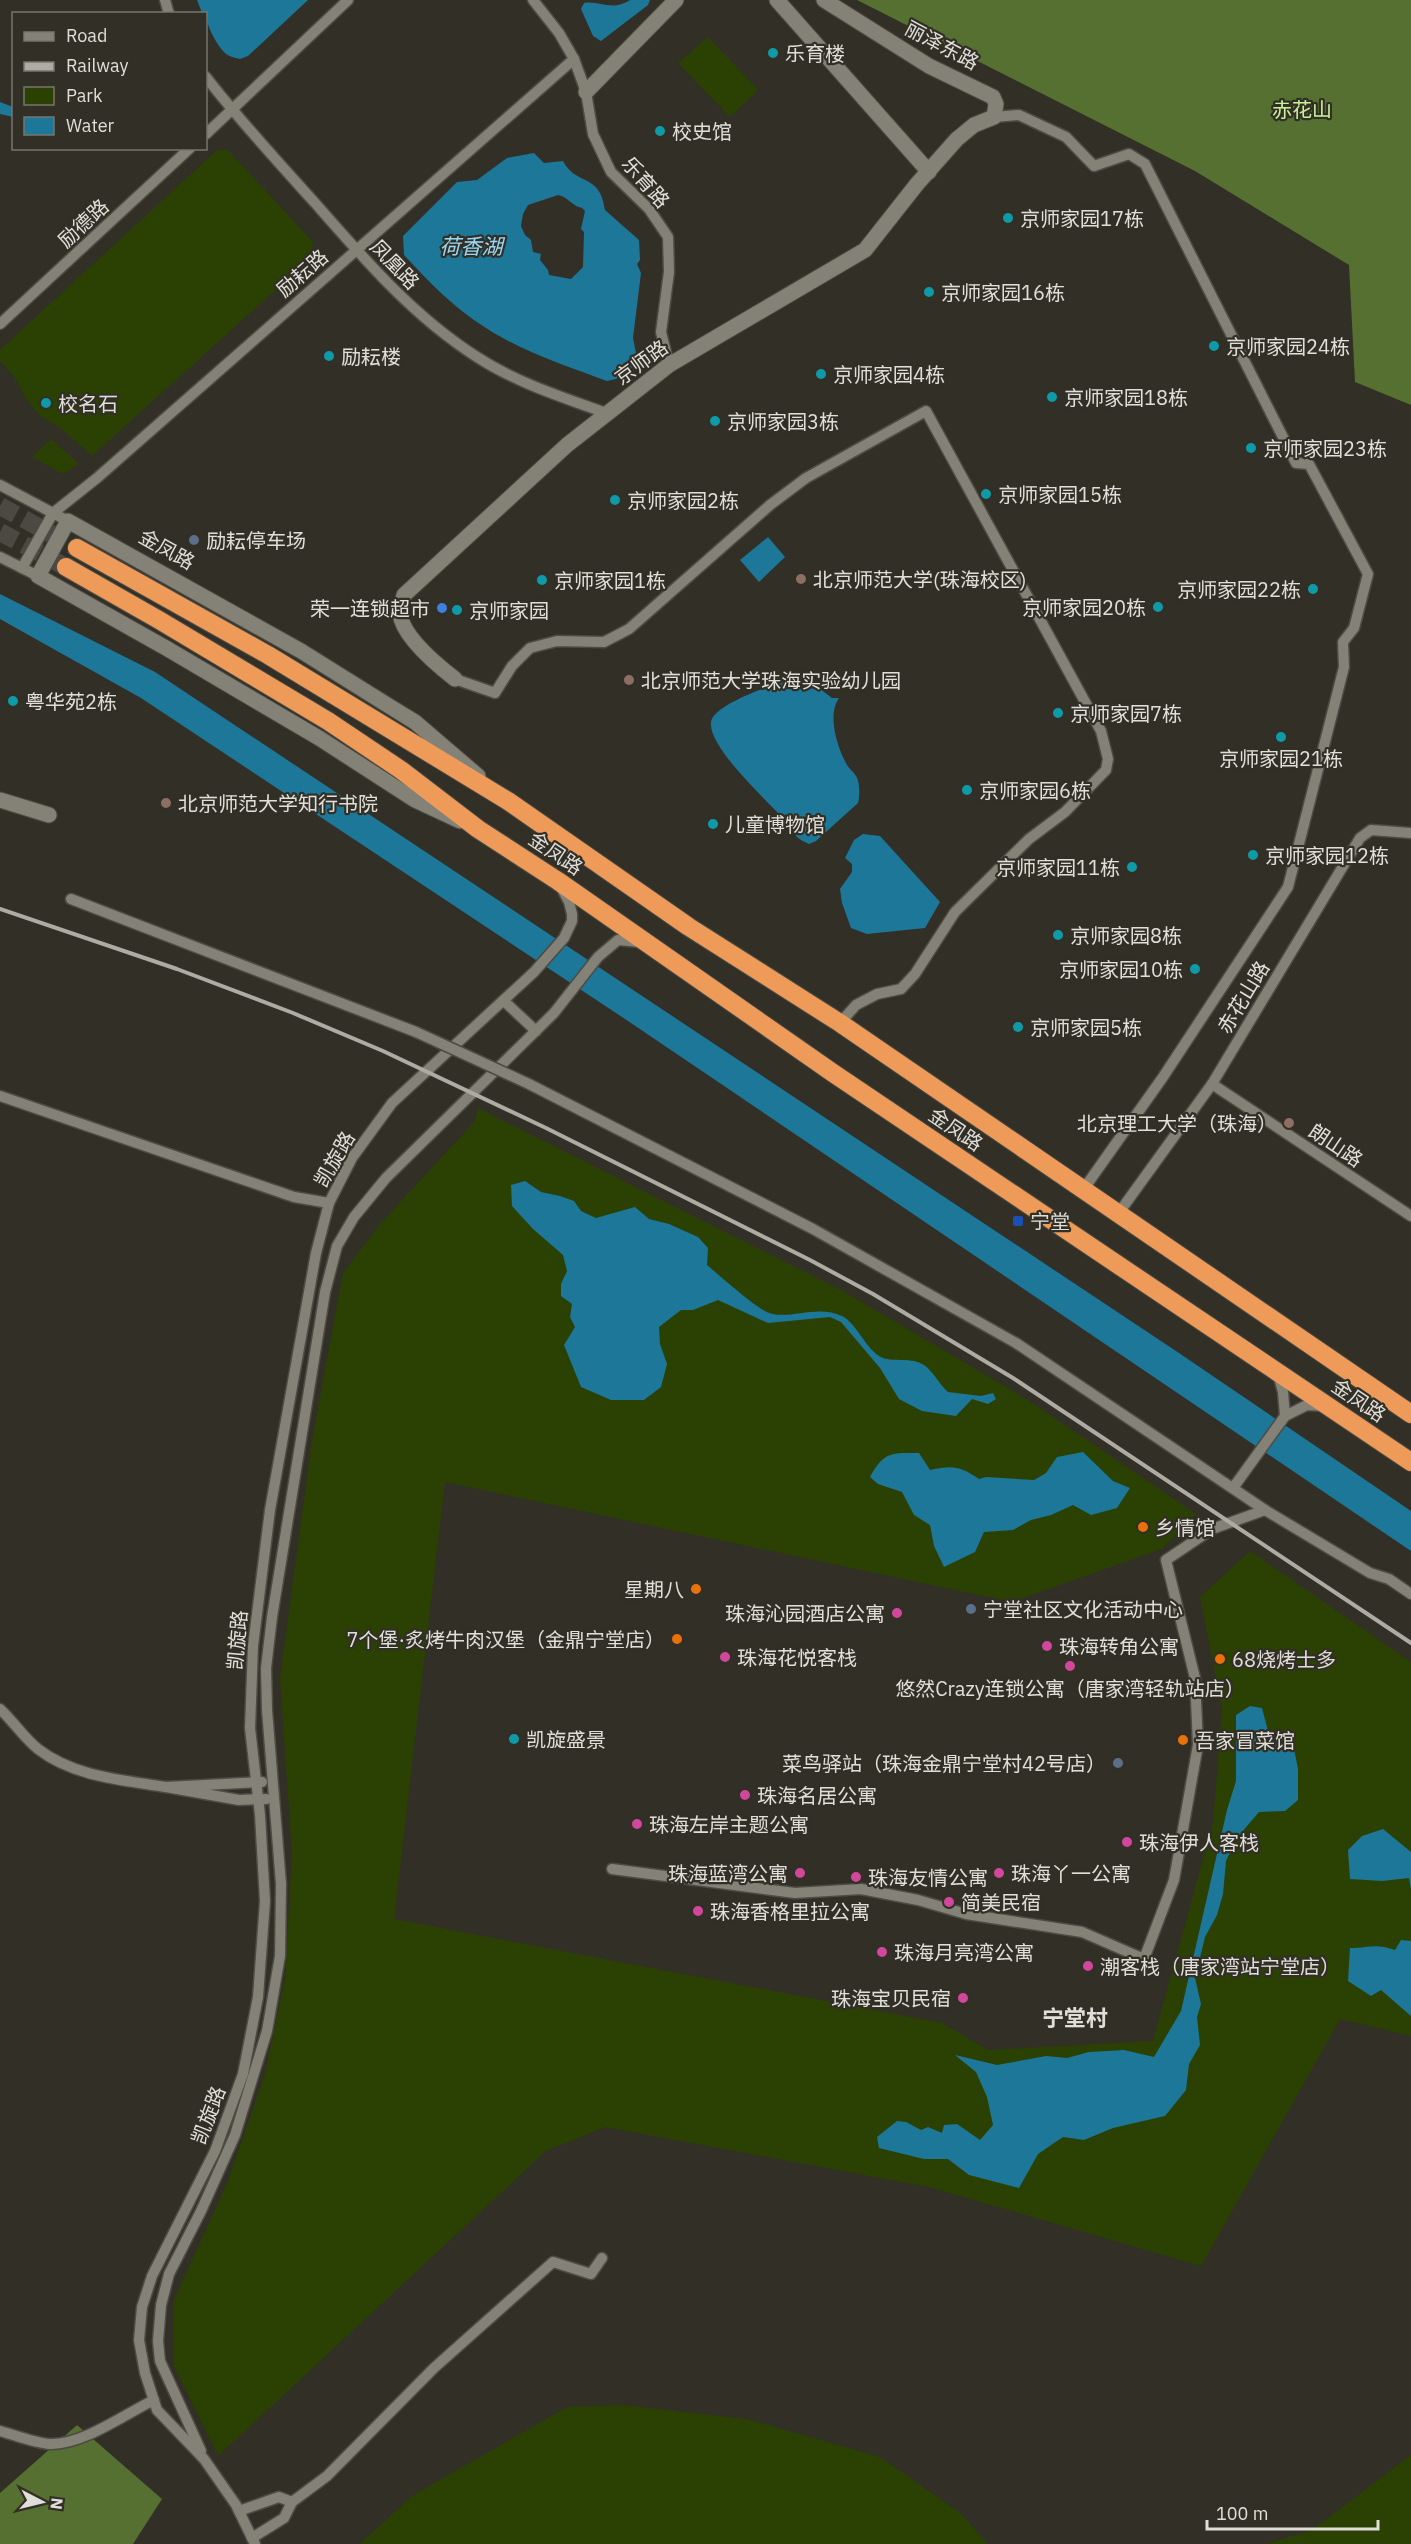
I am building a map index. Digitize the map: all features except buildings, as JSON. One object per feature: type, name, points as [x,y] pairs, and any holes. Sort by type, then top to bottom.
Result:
[{"type":"highway","name":"金凤路","points":[[77,548],[268,655],[508,801],[689,927],[840,1023],[1411,1414]]},
{"type":"highway","name":"金凤路","points":[[66,567],[328,720],[401,770],[478,829],[558,881],[833,1073],[1411,1462]]},
{"type":"street","points":[[207,133],[348,0]]},
{"type":"street","name":"乐育路","points":[[533,0],[558,33],[573,59],[586,92],[593,134],[611,172],[648,209],[668,237],[669,272],[661,332],[669,365]]},
{"type":"street","points":[[586,92],[676,0]]},
{"type":"street","points":[[777,0],[929,172]]},
{"type":"street","name":"丽泽东路","points":[[824,0],[929,66],[993,97],[996,104],[994,117]]},
{"type":"street","name":"励耘路","points":[[53,513],[104,471],[573,59]]},
{"type":"street","name":"凤凰路","points":[[207,78],[232,110],[356,250],[420,316],[477,358],[521,382],[606,413]]},
{"type":"street","points":[[994,117],[1019,115],[1066,137],[1094,166],[1129,154],[1145,164],[1296,463],[1309,464],[1368,574],[1354,628],[1343,642],[1344,667],[1288,887],[1181,1051],[1083,1190]]},
{"type":"street","name":"京师路","points":[[455,680],[433,662],[404,627],[400,611],[405,595],[559,453],[606,413],[669,365],[866,250],[957,139],[974,125],[994,117]]},
{"type":"street","name":"励德路","points":[[0,324],[188,150]]},
{"type":"street","points":[[455,680],[495,693],[512,666],[530,648],[557,642],[604,642],[629,629],[770,505],[797,485],[926,411],[1101,731],[1108,759],[1106,770],[1073,803],[1029,839],[955,912],[915,974],[901,989],[877,994],[856,1005],[840,1023]]},
{"type":"street","points":[[0,485],[68,520],[38,576],[0,557]]},
{"type":"street","points":[[22,568],[53,513]]},
{"type":"street","name":"金凤路","points":[[68,520],[301,651],[415,722],[508,801]]},
{"type":"street","name":"金凤路","points":[[38,576],[309,732],[415,800],[478,829]]},
{"type":"street","points":[[0,800],[49,815]]},
{"type":"street","name":"赤花山路","points":[[1118,1214],[1212,1084],[1360,838],[1371,830],[1411,833]]},
{"type":"street","name":"凯旋路","points":[[204,2459],[158,2410],[142,2359],[139,2340],[142,2307],[152,2276],[215,2151],[243,2074],[258,1997],[265,1901],[259,1800],[250,1728],[254,1635],[270,1510],[316,1253],[329,1203],[352,1158],[392,1103],[504,1001],[540,966],[564,938],[572,921],[572,914],[569,902],[558,881]]},
{"type":"street","points":[[71,899],[416,1032],[529,1084],[813,1229],[1016,1343],[1265,1510],[1370,1573],[1389,1579],[1411,1594]]},
{"type":"street","name":"凯旋路","points":[[253,2541],[239,2511],[204,2459],[171,2388],[160,2357],[158,2341],[161,2305],[169,2274],[201,2211],[235,2135],[267,2031],[280,1956],[281,1884],[271,1781],[266,1668],[272,1617],[325,1292],[337,1246],[354,1217],[386,1178],[536,1031],[572,991],[598,957],[618,940],[629,939],[647,944]]},
{"type":"street","points":[[504,1001],[536,1031]]},
{"type":"street","name":"朗山路","points":[[1212,1084],[1411,1216]]},
{"type":"street","points":[[0,1096],[294,1197],[329,1203]]},
{"type":"street","points":[[1278,1374],[1283,1392],[1285,1416]]},
{"type":"street","points":[[1233,1488],[1285,1416],[1307,1405],[1328,1406]]},
{"type":"street","points":[[612,1869],[795,1893],[861,1889],[918,1900],[966,1914],[1082,1932],[1144,1959],[1174,1880],[1198,1745],[1195,1678],[1166,1560],[1212,1529],[1265,1510]]},
{"type":"street","points":[[0,1709],[36,1748],[53,1760],[78,1771],[206,1796],[259,1800],[273,1798]]},
{"type":"street","points":[[166,1787],[271,1781]]},
{"type":"street","points":[[253,2541],[284,2518],[292,2502],[327,2476],[434,2368],[553,2262],[591,2274],[602,2258]]},
{"type":"street","points":[[142,2359],[150,2353],[160,2357]]},
{"type":"street","points":[[0,2431],[50,2444],[73,2439],[106,2426],[153,2397],[164,2397],[171,2388]]},
{"type":"street","points":[[239,2511],[279,2497],[292,2502]]},
{"type":"green space","name":"赤花山","points":[[857,0],[1411,0],[1411,405],[1355,382],[1349,265],[1195,171]]},
{"type":"green space","points":[[708,37],[758,90],[730,117],[678,63]]},
{"type":"green space","points":[[217,150],[228,150],[313,242],[311,258],[92,456],[63,430],[39,415],[25,397],[16,379],[0,361],[0,350]]},
{"type":"green space","points":[[51,439],[79,464],[63,474],[32,457]]},
{"type":"green space","points":[[478,1108],[843,1291],[1028,1400],[1196,1514],[1162,1549],[1012,1602],[445,1482],[394,1919],[942,2023],[988,2050],[1153,2041],[1213,1823],[1222,1709],[1200,1597],[1250,1551],[1411,1662],[1411,2036],[1340,2019],[1201,2266],[929,2187],[605,2127],[546,2151],[218,2456],[174,2366],[173,2302],[228,2181],[265,2074],[285,1979],[292,1854],[280,1678],[312,1440],[343,1273],[380,1224],[475,1121]]},
{"type":"green space","points":[[623,2405],[747,2419],[880,2457],[959,2512],[988,2544],[360,2544],[412,2496],[567,2407]]},
{"type":"green space","points":[[77,2425],[162,2499],[133,2544],[0,2544],[0,2493]]},
{"type":"green space","points":[[1411,2455],[1411,2544],[1266,2544],[1312,2530]]},
{"type":"water","points":[[197,0],[308,0],[248,56],[240,59],[228,55],[219,46],[207,22],[207,12],[202,12]]},
{"type":"water","points":[[630,0],[650,0],[648,5],[601,41],[593,36],[581,9],[584,3],[617,5]]},
{"type":"water","points":[[0,102],[12,107],[12,117],[0,114]]},
{"type":"water","name":"荷香湖","points":[[534,153],[544,163],[563,161],[575,174],[598,190],[605,210],[639,240],[640,260],[637,264],[641,273],[633,338],[638,363],[616,379],[607,381],[576,370],[500,337],[453,303],[432,285],[404,255],[403,236],[457,182],[477,180],[507,158]],"holes":[[[561,196],[585,211],[581,229],[584,232],[583,267],[571,279],[549,275],[540,260],[541,254],[533,252],[531,240],[525,235],[521,226],[523,214],[528,205]]]},
{"type":"water","points":[[768,537],[785,557],[759,582],[740,560]]},
{"type":"water","points":[[0,594],[155,672],[1179,1353],[1411,1511],[1411,1551],[625,1019],[141,698],[0,619]]},
{"type":"water","points":[[800,677],[806,678],[832,698],[839,698],[834,713],[835,731],[843,758],[855,775],[859,789],[858,803],[816,841],[809,844],[797,837],[790,826],[741,774],[716,741],[711,728],[713,717],[729,704],[766,687]]},
{"type":"water","points":[[863,834],[880,836],[940,902],[925,928],[867,934],[851,928],[842,903],[840,889],[852,872],[852,864],[845,858],[854,840]]},
{"type":"water","points":[[525,1181],[541,1192],[574,1201],[581,1211],[596,1218],[635,1207],[649,1219],[669,1224],[698,1237],[708,1248],[707,1265],[763,1310],[777,1315],[823,1311],[842,1316],[883,1358],[914,1361],[924,1365],[948,1392],[981,1396],[993,1393],[996,1399],[988,1404],[972,1399],[956,1416],[922,1411],[899,1399],[880,1368],[841,1322],[830,1317],[768,1323],[718,1300],[693,1310],[681,1310],[659,1327],[660,1344],[667,1364],[661,1387],[644,1400],[611,1400],[581,1387],[564,1345],[575,1327],[570,1317],[572,1304],[561,1296],[561,1284],[567,1271],[563,1255],[533,1229],[512,1206],[511,1185]]},
{"type":"water","points":[[1083,1452],[1113,1481],[1130,1488],[1117,1508],[1091,1515],[1073,1505],[1051,1515],[1031,1520],[1013,1530],[984,1532],[975,1552],[944,1567],[934,1546],[930,1525],[914,1515],[902,1492],[878,1484],[870,1477],[880,1462],[890,1455],[919,1453],[930,1470],[951,1467],[967,1471],[979,1479],[986,1477],[1034,1480],[1046,1473],[1057,1457]]},
{"type":"water","points":[[1250,1706],[1262,1708],[1269,1735],[1291,1733],[1298,1769],[1298,1800],[1285,1811],[1259,1812],[1236,1839],[1226,1861],[1223,1894],[1217,1915],[1205,1937],[1195,1978],[1201,2004],[1197,2017],[1200,2045],[1189,2064],[1186,2090],[1165,2116],[1113,2128],[1084,2140],[1063,2137],[1038,2154],[1019,2188],[969,2175],[948,2159],[924,2159],[879,2148],[877,2137],[897,2121],[906,2122],[921,2130],[928,2127],[942,2133],[944,2125],[957,2124],[980,2140],[993,2125],[987,2097],[976,2072],[955,2055],[997,2065],[1046,2056],[1067,2058],[1089,2052],[1124,2050],[1154,2057],[1181,2011],[1227,1810],[1236,1781],[1236,1715]]},
{"type":"water","points":[[1383,1829],[1411,1852],[1411,1890],[1409,1878],[1382,1881],[1350,1879],[1348,1850],[1362,1836]]},
{"type":"water","points":[[1401,1940],[1411,1941],[1411,2016],[1381,1990],[1371,1996],[1348,1981],[1350,1948],[1377,1946],[1395,1950]]},
{"type":"tunnel","points":[[0,506],[77,548]]},
{"type":"tunnel","points":[[0,532],[66,567]]},
{"type":"railway","points":[[0,909],[177,969],[293,1013],[383,1051],[546,1128],[810,1260],[873,1294],[1013,1378],[1411,1643]]},
{"type":"place","name":"乐育楼","points":[[773,53]]},
{"type":"place","name":"校史馆","points":[[660,131]]},
{"type":"place","name":"京师家园17栋","points":[[1008,218]]},
{"type":"place","name":"京师家园16栋","points":[[929,292]]},
{"type":"place","name":"京师家园24栋","points":[[1214,346]]},
{"type":"place","name":"励耘楼","points":[[329,356]]},
{"type":"place","name":"京师家园4栋","points":[[821,374]]},
{"type":"place","name":"京师家园18栋","points":[[1052,397]]},
{"type":"place","name":"校名石","points":[[46,403]]},
{"type":"place","name":"京师家园3栋","points":[[715,421]]},
{"type":"place","name":"京师家园23栋","points":[[1251,448]]},
{"type":"place","name":"京师家园15栋","points":[[986,494]]},
{"type":"place","name":"京师家园2栋","points":[[615,500]]},
{"type":"place","name":"励耘停车场","points":[[194,540]]},
{"type":"place","name":"北京师范大学(珠海校区)","points":[[801,579]]},
{"type":"place","name":"京师家园1栋","points":[[542,580]]},
{"type":"place","name":"京师家园22栋","points":[[1313,589]]},
{"type":"place","name":"京师家园20栋","points":[[1158,607]]},
{"type":"place","name":"荣一连锁超市","points":[[442,608]]},
{"type":"place","name":"京师家园","points":[[457,610]]},
{"type":"place","name":"北京师范大学珠海实验幼儿园","points":[[629,680]]},
{"type":"place","name":"粤华苑2栋","points":[[13,701]]},
{"type":"place","name":"京师家园7栋","points":[[1058,713]]},
{"type":"place","name":"京师家园21栋","points":[[1281,737]]},
{"type":"place","name":"京师家园6栋","points":[[967,790]]},
{"type":"place","name":"北京师范大学知行书院","points":[[166,803]]},
{"type":"place","name":"儿童博物馆","points":[[713,824]]},
{"type":"place","name":"京师家园12栋","points":[[1253,855]]},
{"type":"place","name":"京师家园11栋","points":[[1132,867]]},
{"type":"place","name":"京师家园8栋","points":[[1058,935]]},
{"type":"place","name":"京师家园10栋","points":[[1195,969]]},
{"type":"place","name":"京师家园5栋","points":[[1018,1027]]},
{"type":"place","name":"北京理工大学（珠海）","points":[[1289,1123]]},
{"type":"place","name":"宁堂","points":[[1018,1221]]},
{"type":"place","name":"乡情馆","points":[[1143,1527]]},
{"type":"place","name":"星期八","points":[[696,1589]]},
{"type":"place","name":"宁堂社区文化活动中心","points":[[971,1609]]},
{"type":"place","name":"珠海沁园酒店公寓","points":[[897,1613]]},
{"type":"place","name":"7个堡·炙烤牛肉汉堡（金鼎宁堂店）","points":[[677,1639]]},
{"type":"place","name":"珠海转角公寓","points":[[1047,1646]]},
{"type":"place","name":"珠海花悦客栈","points":[[725,1657]]},
{"type":"place","name":"68烧烤士多","points":[[1220,1659]]},
{"type":"place","name":"悠然Crazy连锁公寓（唐家湾轻轨站店）","points":[[1070,1666]]},
{"type":"place","name":"凯旋盛景","points":[[514,1739]]},
{"type":"place","name":"吾家冒菜馆","points":[[1183,1740]]},
{"type":"place","name":"菜鸟驿站（珠海金鼎宁堂村42号店）","points":[[1118,1763]]},
{"type":"place","name":"珠海名居公寓","points":[[745,1795]]},
{"type":"place","name":"珠海左岸主题公寓","points":[[637,1824]]},
{"type":"place","name":"珠海伊人客栈","points":[[1127,1842]]},
{"type":"place","name":"珠海蓝湾公寓","points":[[800,1873]]},
{"type":"place","name":"珠海丫一公寓","points":[[999,1873]]},
{"type":"place","name":"珠海友情公寓","points":[[856,1877]]},
{"type":"place","name":"简美民宿","points":[[949,1902]]},
{"type":"place","name":"珠海香格里拉公寓","points":[[698,1911]]},
{"type":"place","name":"珠海月亮湾公寓","points":[[882,1952]]},
{"type":"place","name":"潮客栈（唐家湾站宁堂店）","points":[[1088,1966]]},
{"type":"place","name":"珠海宝贝民宿","points":[[963,1998]]},
{"type":"district","name":"宁堂村","points":[[1075,2017]]}]
